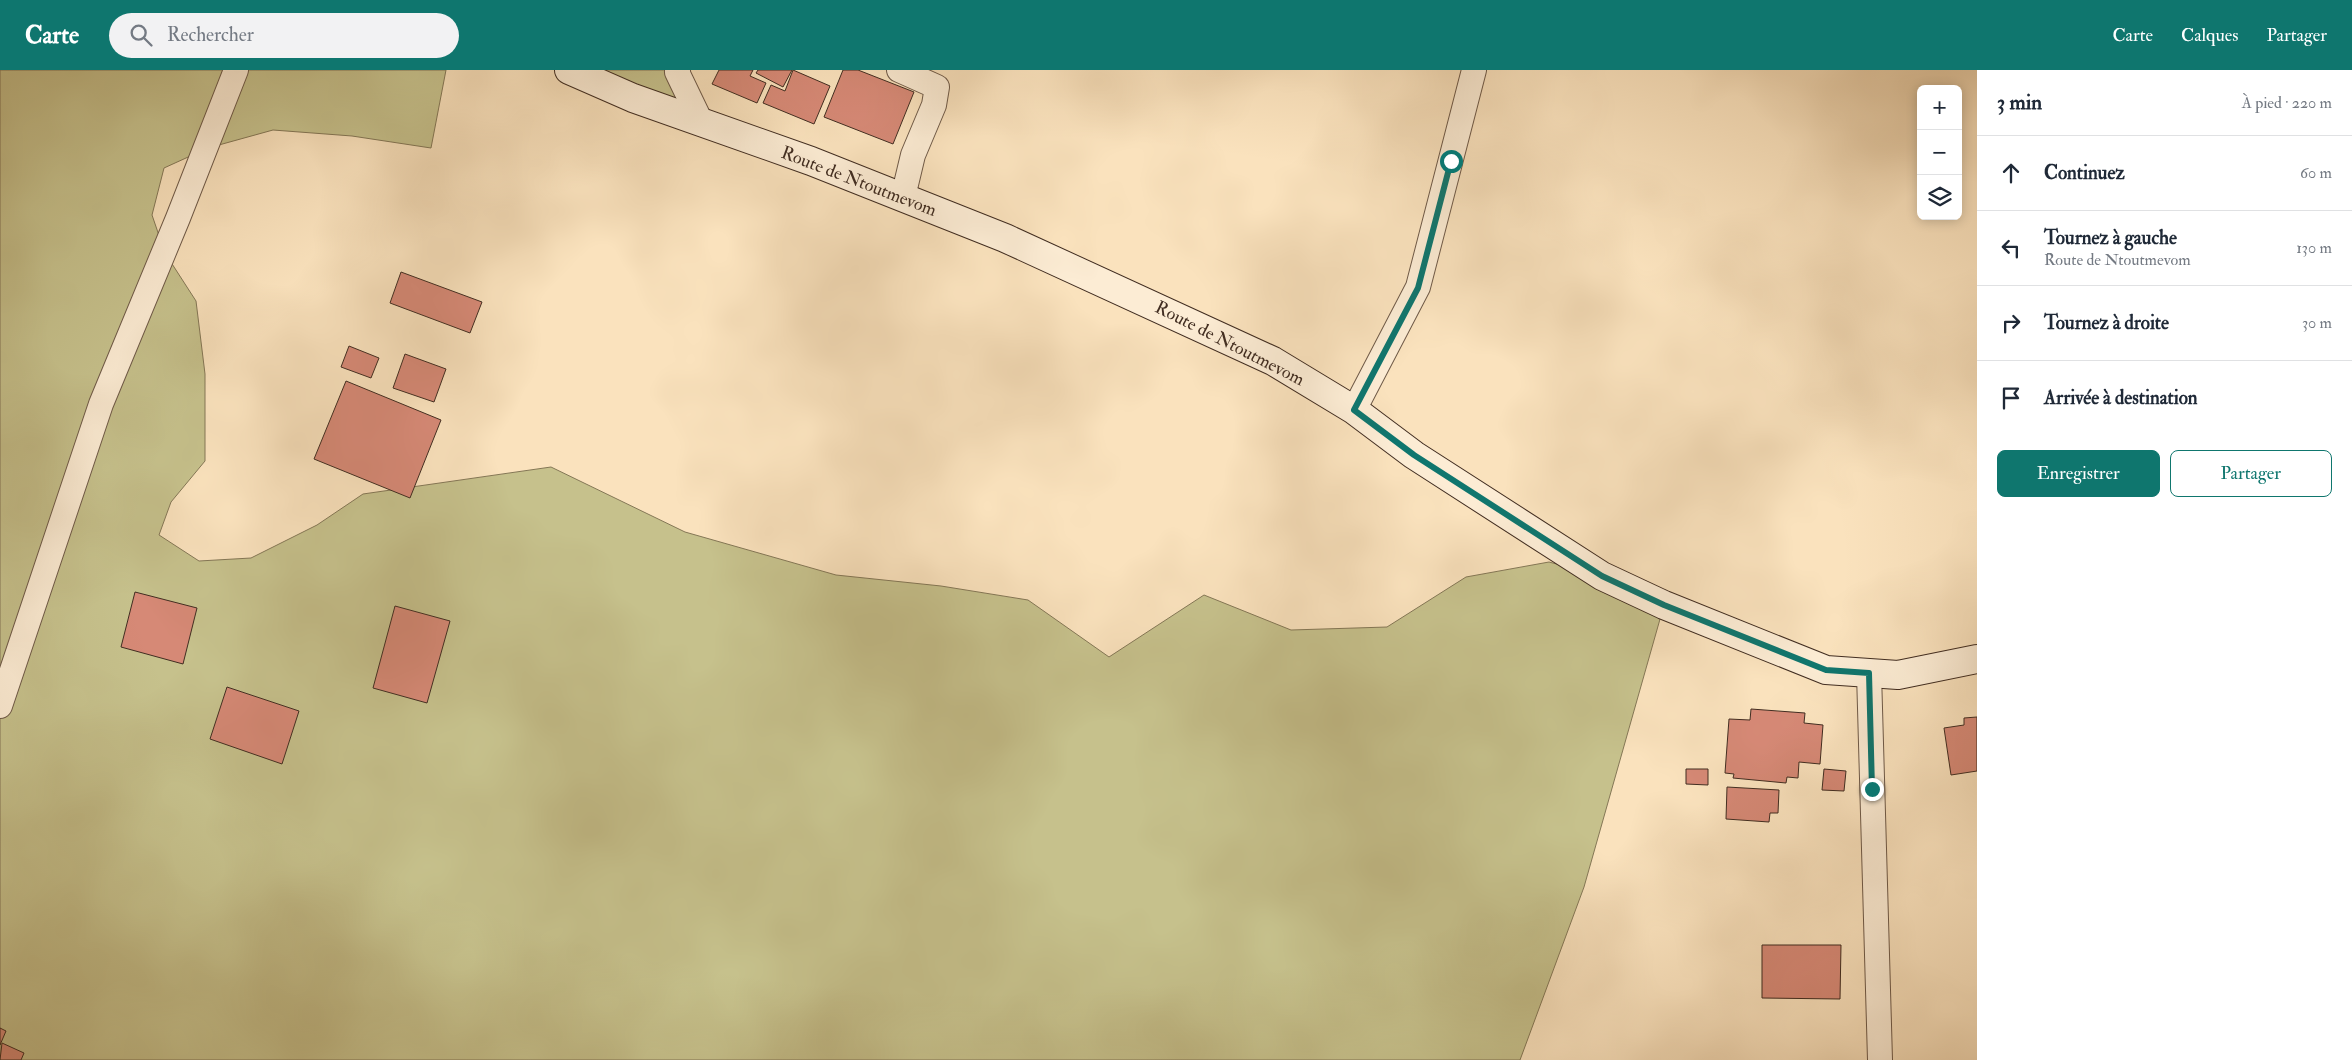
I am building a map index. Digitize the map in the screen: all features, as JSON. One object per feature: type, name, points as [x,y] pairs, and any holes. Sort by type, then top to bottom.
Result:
[{"type":"street","points":[[0,706],[101,404],[178,218],[236,70]]},
{"type":"street","name":"Route de Ntoutmevom","points":[[569,70],[633,98],[811,161],[1013,241],[1274,361],[1354,410],[1414,455],[1602,576],[1664,605],[1826,670],[1898,675],[1977,659]]},
{"type":"street","points":[[678,70],[701,122]]},
{"type":"street","points":[[899,70],[937,87],[934,105],[913,155],[903,197]]},
{"type":"street","points":[[1354,410],[1418,288],[1474,70]]},
{"type":"street","points":[[1869,673],[1880,1060]]},
{"type":"shaded area","points":[[0,70],[446,70],[431,148],[352,136],[273,130],[208,148],[164,168],[152,215],[165,253],[196,301],[205,374],[205,461],[171,502],[159,535],[199,561],[251,558],[317,525],[363,494],[551,467],[685,532],[836,575],[941,586],[1028,600],[1109,657],[1204,595],[1291,630],[1387,627],[1466,577],[1549,562],[1602,576],[1664,605],[1584,887],[1520,1060],[0,1060]]},
{"type":"shaded area","points":[[569,70],[678,70],[701,122]]},
{"type":"building","points":[[719,70],[753,70],[750,76],[766,83],[757,103],[712,84]]},
{"type":"building","points":[[758,70],[792,70],[783,87],[756,73]]},
{"type":"building","points":[[793,70],[830,86],[814,124],[763,103],[771,85],[785,91]]},
{"type":"building","points":[[843,70],[858,70],[914,92],[893,144],[824,117]]},
{"type":"building","points":[[401,272],[482,302],[470,333],[390,303]]},
{"type":"building","points":[[349,346],[379,358],[371,378],[341,367]]},
{"type":"building","points":[[405,354],[446,369],[434,402],[393,388]]},
{"type":"building","points":[[346,381],[441,420],[410,498],[314,459]]},
{"type":"building","points":[[135,592],[197,608],[183,664],[121,647]]},
{"type":"building","points":[[395,606],[450,621],[427,703],[373,688]]},
{"type":"building","points":[[227,687],[299,711],[282,764],[210,739]]},
{"type":"building","points":[[1751,709],[1805,713],[1804,723],[1823,725],[1820,764],[1799,762],[1798,778],[1787,777],[1786,783],[1733,778],[1734,774],[1725,773],[1729,719],[1750,720]]},
{"type":"building","points":[[1977,717],[1977,771],[1951,775],[1944,728],[1964,725],[1964,718]]},
{"type":"building","points":[[1686,769],[1708,769],[1708,785],[1686,784]]},
{"type":"building","points":[[1824,769],[1846,771],[1844,791],[1822,790]]},
{"type":"building","points":[[1727,787],[1779,790],[1778,813],[1770,813],[1769,822],[1726,819]]},
{"type":"building","points":[[1762,945],[1841,945],[1840,999],[1762,998]]},
{"type":"building","points":[[0,1028],[6,1031],[0,1045]]},
{"type":"building","points":[[2,1043],[24,1053],[21,1060],[0,1060]]},
{"type":"route","points":[[1451,161],[1418,288],[1354,410],[1414,455],[1602,576],[1664,605],[1826,670],[1869,673],[1872,789]]}]
